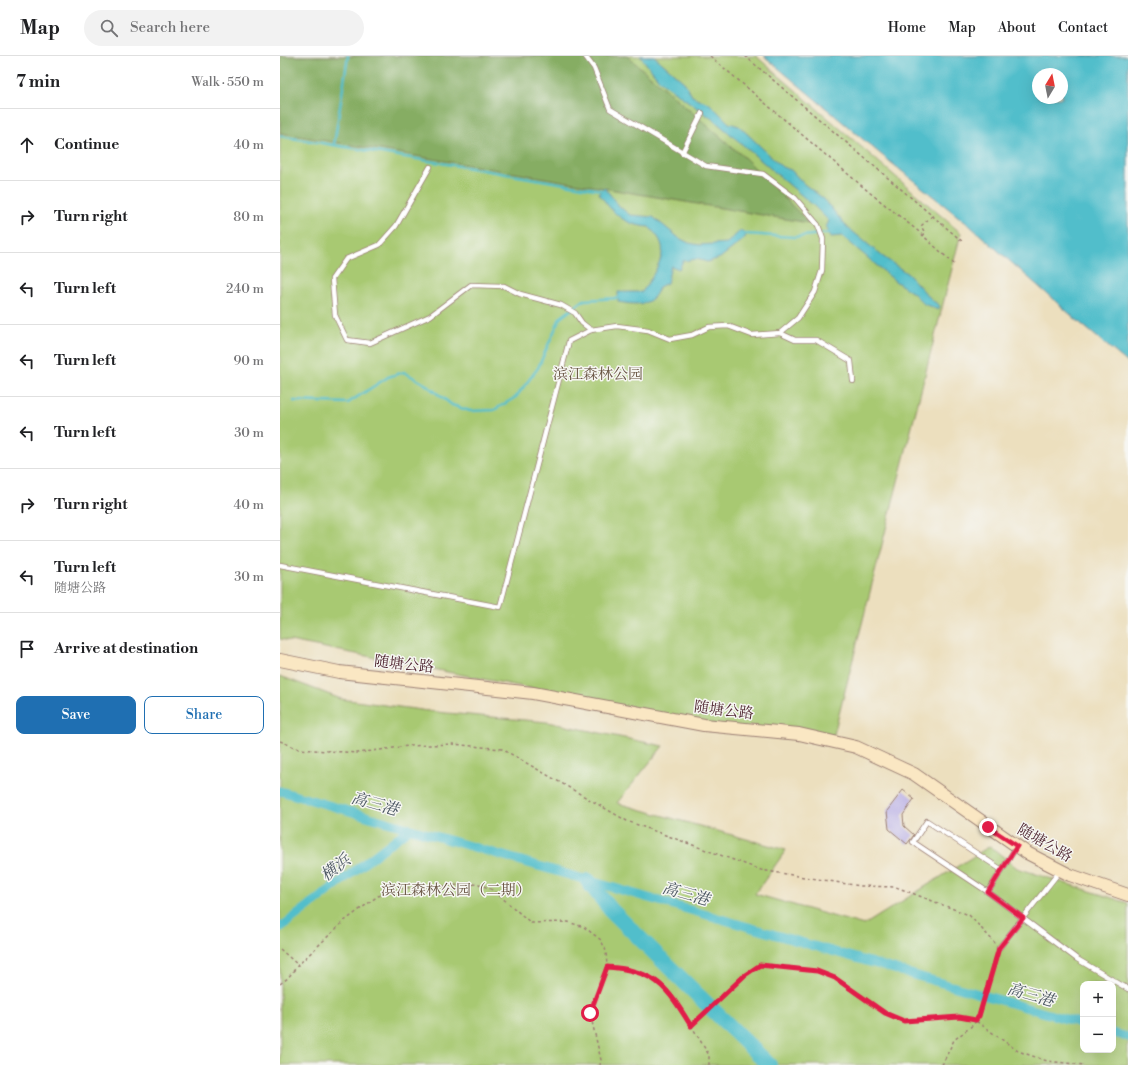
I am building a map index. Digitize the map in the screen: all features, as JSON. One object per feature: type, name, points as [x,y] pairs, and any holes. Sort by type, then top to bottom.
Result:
[{"type":"street","name":"随塘公路","points":[[280,660],[339,672],[533,693],[704,725],[799,734],[856,747],[914,774],[1017,846],[1070,875],[1128,895]]},
{"type":"lane","points":[[585,56],[594,68],[610,109],[706,166],[763,174],[796,198],[818,225],[823,239],[822,270],[815,292],[798,318],[780,333]]},
{"type":"lane","points":[[682,152],[702,113]]},
{"type":"lane","points":[[430,167],[396,226],[379,245],[346,259],[332,279],[336,315],[347,340],[370,343],[430,316],[471,285],[504,286],[520,294],[561,305],[575,313],[591,330]]},
{"type":"lane","points":[[280,565],[500,607],[569,341],[591,330],[617,326],[648,330],[670,339],[692,335],[709,327],[728,326],[752,335],[780,333],[795,340],[816,340],[851,361],[853,381]]},
{"type":"lane","points":[[1002,870],[927,821],[913,842],[988,892],[1077,959],[1128,989]]},
{"type":"lane","points":[[988,892],[1017,846]]},
{"type":"lane","points":[[999,948],[1061,870]]},
{"type":"path","points":[[710,56],[954,264]]},
{"type":"path","points":[[745,56],[963,242]]},
{"type":"path","points":[[923,236],[925,233],[921,226],[932,215]]},
{"type":"path","points":[[280,741],[299,749],[358,753],[408,746],[452,744],[502,749],[627,821],[761,870],[860,886],[896,887],[969,915],[999,948],[979,1016],[973,1025],[954,1040],[942,1065]]},
{"type":"path","points":[[280,984],[288,978],[298,965],[342,922],[378,896],[404,888],[479,884],[493,890],[531,923],[568,922],[584,927],[601,940],[606,951],[607,967],[590,1013],[601,1060],[600,1065]]},
{"type":"path","points":[[280,949],[298,965]]},
{"type":"path","points":[[691,1026],[745,975],[760,965],[817,971],[835,978],[885,1013],[904,1021],[959,1017],[976,1020],[1018,1051],[1047,1061],[1084,1065]]},
{"type":"path","points":[[607,967],[626,968],[651,977],[670,993],[709,1055],[709,1065]]},
{"type":"green space","name":"滨江森林公园","points":[[280,56],[756,56],[961,233],[833,738],[742,730],[280,639]]},
{"type":"green space","points":[[280,56],[627,56],[746,159],[809,223],[280,133]]},
{"type":"green space","name":"滨江森林公园（二期）","points":[[280,676],[341,699],[436,712],[547,722],[663,746],[617,803],[786,850],[755,894],[864,925],[990,846],[1017,868],[1128,903],[1128,1065],[280,1065]]},
{"type":"water","points":[[640,56],[654,56],[685,83],[692,96],[710,104],[729,123],[739,126],[782,167],[791,170],[804,184],[824,199],[845,225],[882,256],[908,274],[932,300],[940,306],[938,310],[924,304],[913,293],[895,281],[842,236],[831,237],[826,227],[829,221],[814,206],[715,121],[660,81]]},
{"type":"water","points":[[764,56],[1128,56],[1128,363],[970,226],[878,152]]},
{"type":"water","points":[[604,187],[620,207],[630,215],[653,217],[679,238],[689,243],[699,245],[727,243],[741,230],[746,236],[720,258],[707,262],[697,259],[683,261],[679,269],[671,266],[667,283],[659,287],[653,298],[648,301],[637,304],[618,302],[618,292],[642,292],[659,263],[662,246],[659,238],[649,227],[632,224],[614,212],[599,193]]},
{"type":"building","points":[[903,790],[914,799],[903,815],[904,826],[914,835],[907,844],[889,829],[887,811]]},
{"type":"waterway","points":[[334,145],[348,56]]},
{"type":"waterway","points":[[280,136],[601,190]]},
{"type":"waterway","points":[[744,234],[795,237],[829,233]]},
{"type":"waterway","points":[[294,401],[348,403],[388,377],[404,372],[425,384],[452,405],[470,411],[494,410],[516,397],[538,368],[560,318],[584,300],[618,298]]},
{"type":"waterway","name":"高三港","points":[[280,791],[1080,1023]]},
{"type":"waterway","name":"横浜","points":[[280,928],[409,829]]},
{"type":"waterway","points":[[588,881],[611,910],[769,1065]]},
{"type":"waterway","name":"高三港","points":[[1116,1034],[1128,1037]]},
{"type":"route","points":[[590,1013],[607,967],[626,968],[651,977],[670,993],[691,1026],[745,975],[760,965],[772,965],[817,971],[835,978],[885,1013],[904,1021],[959,1017],[976,1020],[979,1016],[999,948],[1023,918],[988,892],[1017,846],[988,827]]}]
